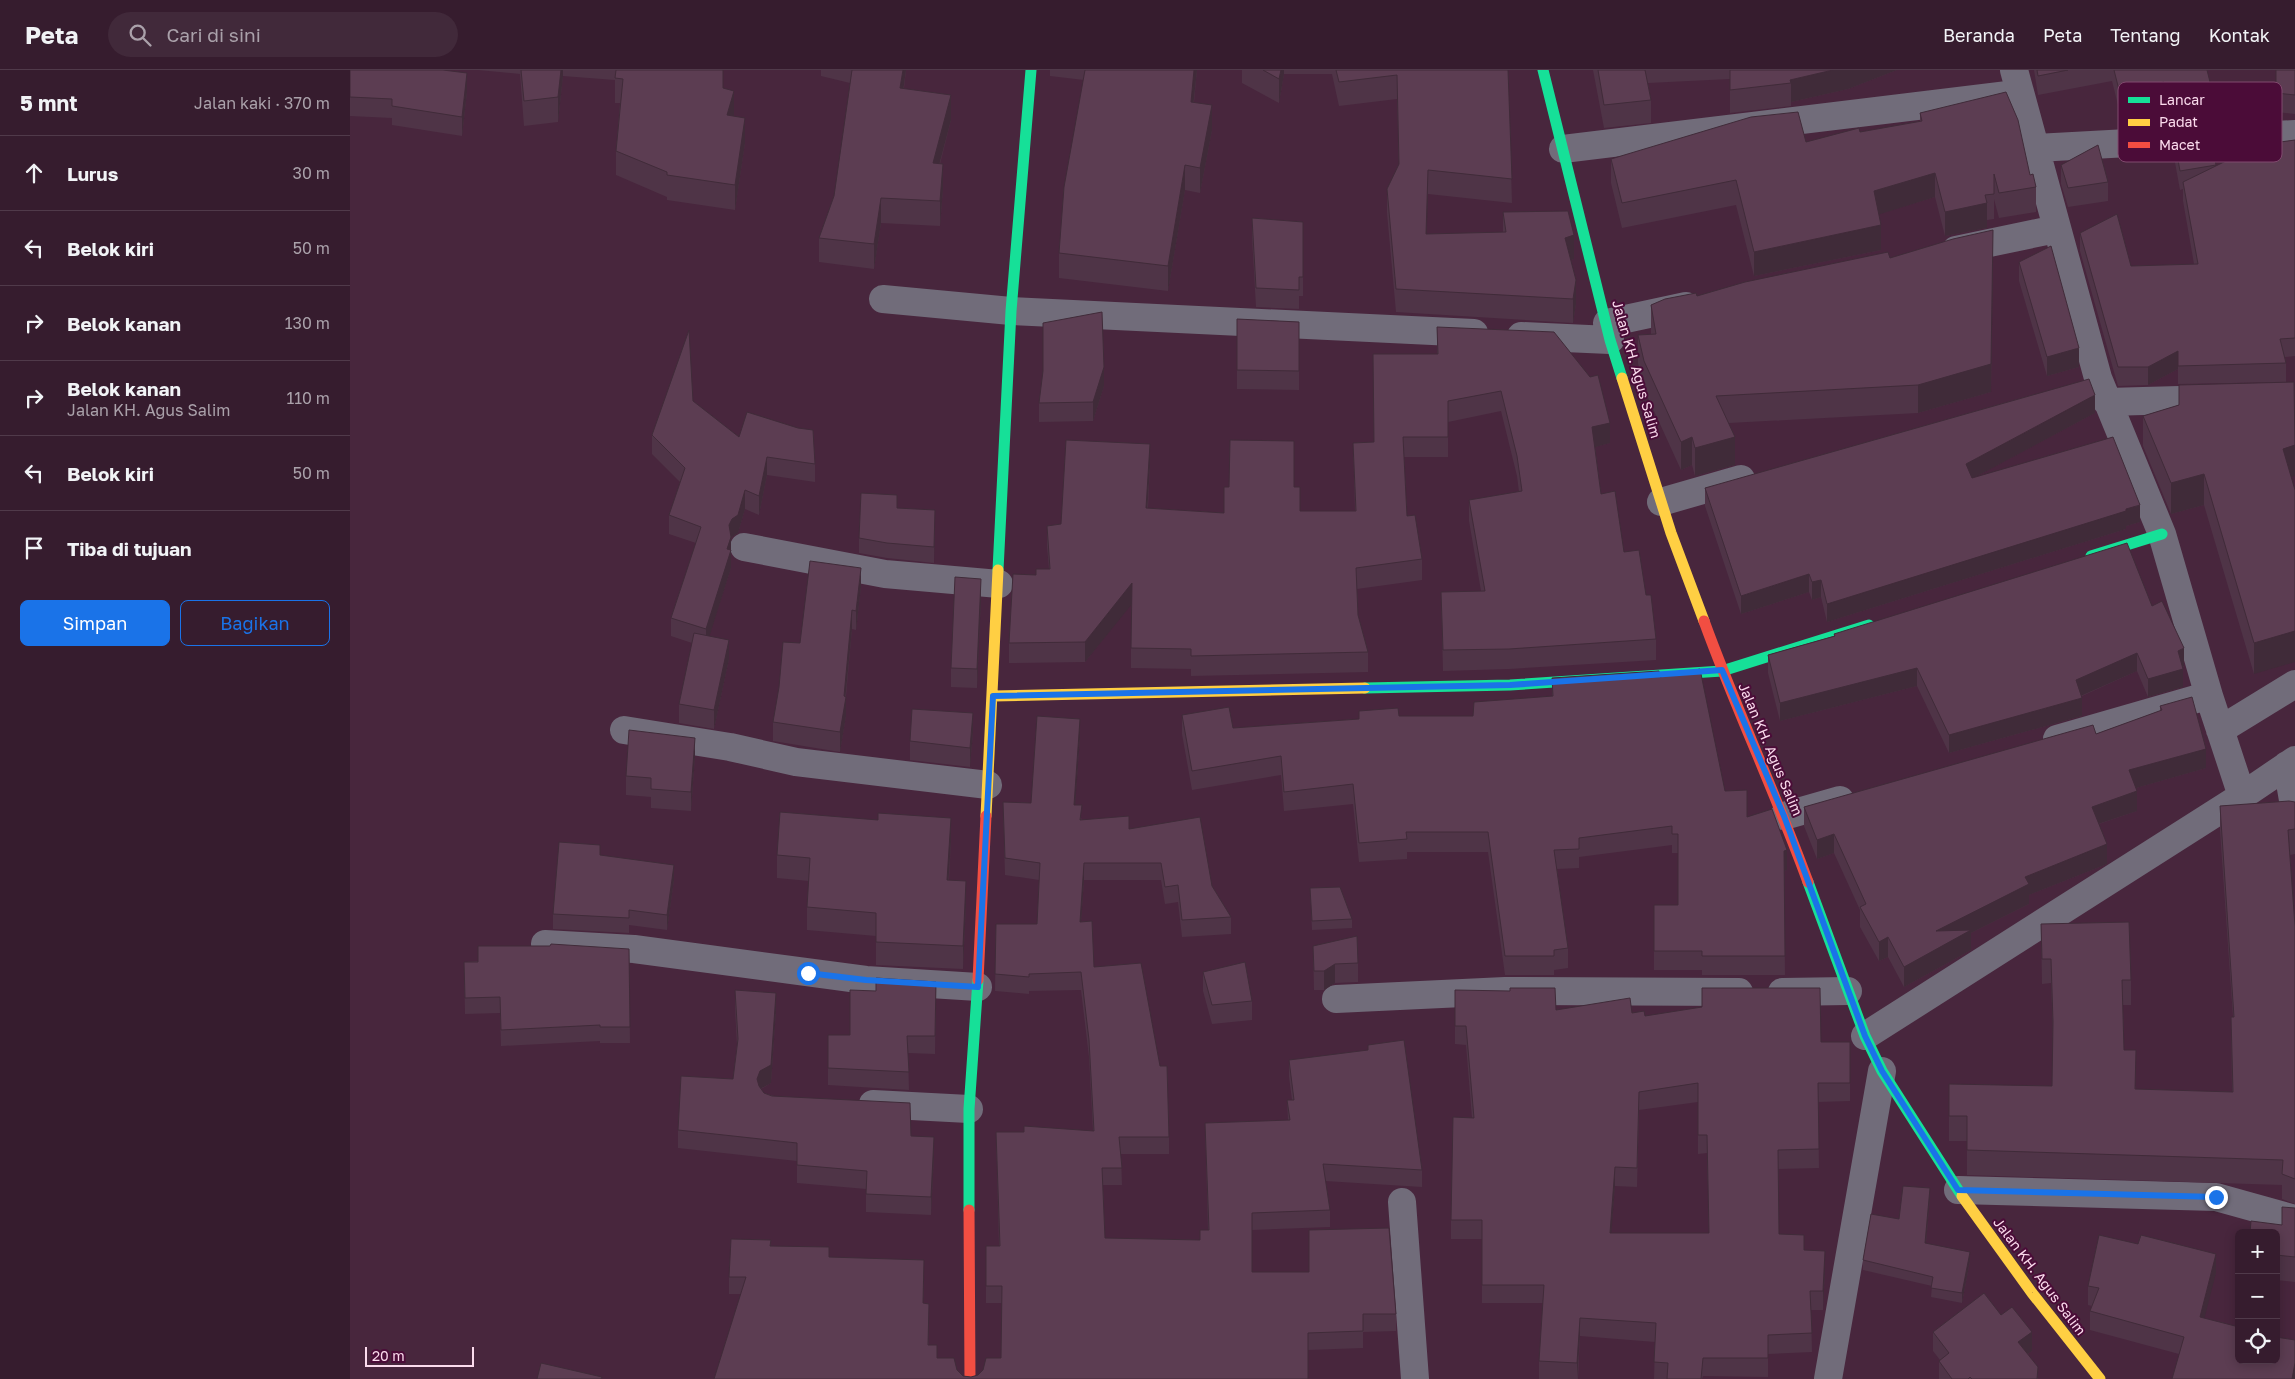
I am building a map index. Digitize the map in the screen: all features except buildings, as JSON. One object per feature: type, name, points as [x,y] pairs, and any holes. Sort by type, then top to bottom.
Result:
[{"type":"street","points":[[970,1379],[969,1109],[978,987],[1011,311],[1031,70]]},
{"type":"street","name":"Jalan KH. Agus Salim","points":[[1543,70],[1608,332],[1661,502],[1722,670],[1784,816],[1865,1036],[1882,1071],[1958,1190],[2032,1293],[2100,1379]]},
{"type":"street","points":[[1563,149],[2017,82],[2056,229],[2103,390],[2162,534],[2209,696],[2242,796]]},
{"type":"street","points":[[2282,135],[2295,134]]},
{"type":"street","points":[[2036,148],[2118,144]]},
{"type":"street","points":[[1929,256],[2056,229]]},
{"type":"street","points":[[883,298],[1011,311],[1608,332],[1714,301]]},
{"type":"street","points":[[2070,386],[2103,390],[2246,398]]},
{"type":"street","points":[[1661,502],[1762,473]]},
{"type":"street","points":[[2078,560],[2162,534]]},
{"type":"street","points":[[744,547],[885,574],[999,584]]},
{"type":"street","points":[[993,696],[1510,685],[1722,670],[1881,621]]},
{"type":"street","points":[[2220,730],[2295,684]]},
{"type":"street","points":[[2030,746],[2209,696]]},
{"type":"street","points":[[624,730],[730,748],[796,762],[988,785]]},
{"type":"street","points":[[1865,1036],[2242,796],[2291,762]]},
{"type":"street","points":[[2291,762],[2295,812]]},
{"type":"street","points":[[1784,816],[1860,795]]},
{"type":"street","points":[[545,944],[634,949],[866,980],[978,987]]},
{"type":"street","points":[[1336,999],[1506,991],[1848,991]]},
{"type":"street","points":[[1828,1379],[1882,1071]]},
{"type":"street","points":[[851,1103],[969,1109]]},
{"type":"street","points":[[1958,1190],[2216,1197],[2295,1219]]},
{"type":"street","points":[[1402,1202],[1415,1379]]},
{"type":"traffic: fast","points":[[998,570],[1011,311],[1031,70]]},
{"type":"traffic: fast","points":[[1543,70],[1610,340],[1622,378]]},
{"type":"traffic: fast","points":[[2091,556],[2162,534]]},
{"type":"traffic: fast","points":[[1365,688],[1510,685],[1722,671],[1869,625]]},
{"type":"traffic: fast","points":[[1808,882],[1865,1036],[1882,1071],[1962,1196]]},
{"type":"traffic: fast","points":[[969,1210],[969,1109],[978,980]]},
{"type":"traffic: slow","points":[[1622,378],[1671,533],[1704,621]]},
{"type":"traffic: slow","points":[[986,816],[998,570]]},
{"type":"traffic: slow","points":[[993,696],[1365,688]]},
{"type":"traffic: slow","points":[[1962,1196],[2032,1293],[2100,1379]]},
{"type":"traffic: jam","points":[[1704,621],[1808,882]]},
{"type":"traffic: jam","points":[[978,980],[986,816]]},
{"type":"traffic: jam","points":[[969,1210],[970,1379]]},
{"type":"route","points":[[808,973],[866,980],[978,987],[993,696],[1510,685],[1722,670],[1784,816],[1865,1036],[1882,1071],[1958,1190],[2216,1197]]}]
